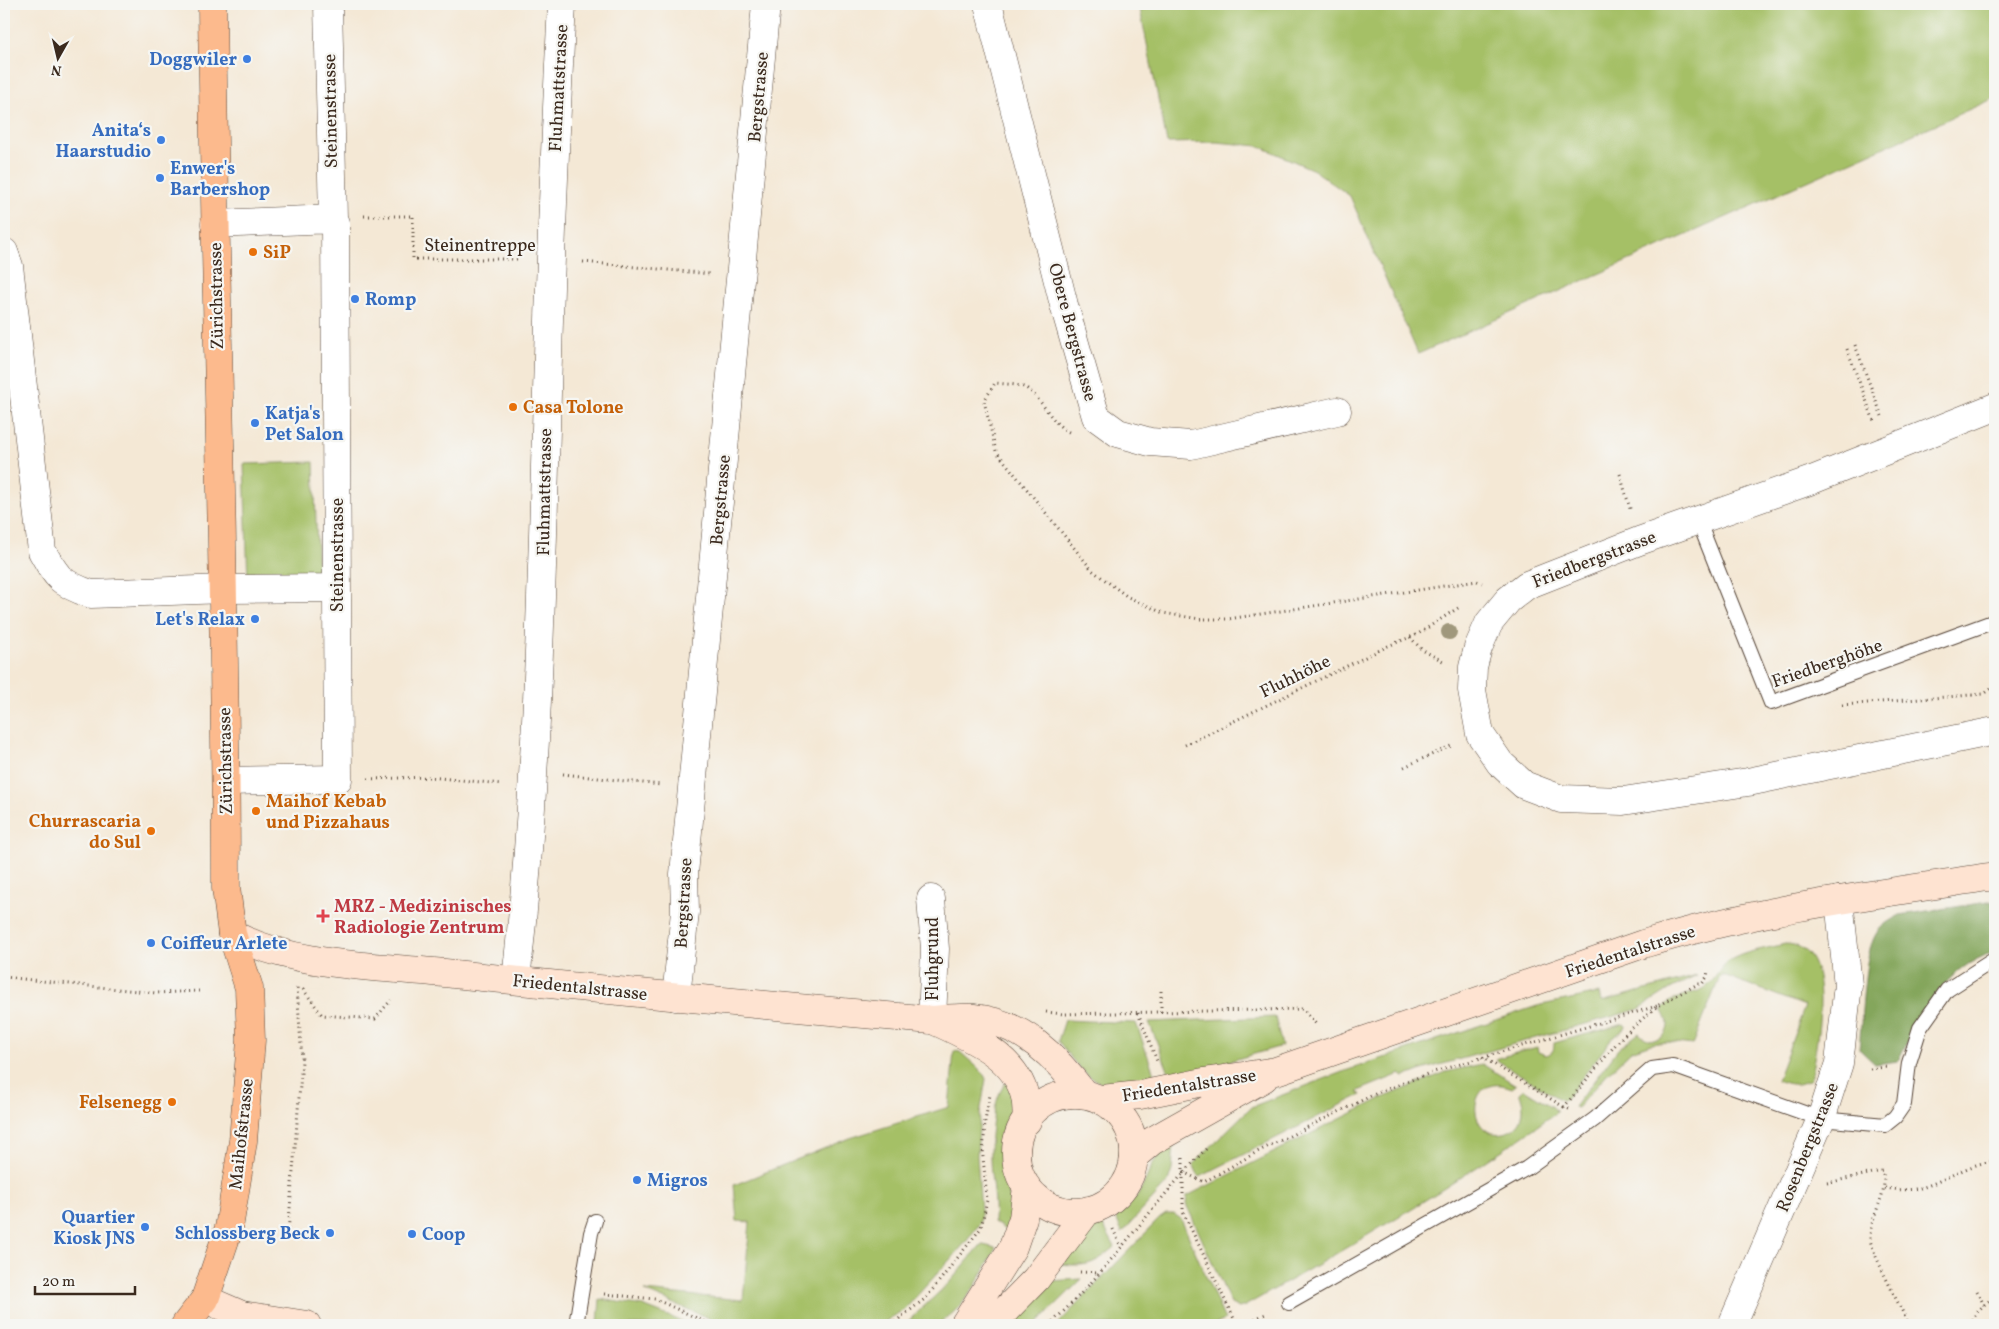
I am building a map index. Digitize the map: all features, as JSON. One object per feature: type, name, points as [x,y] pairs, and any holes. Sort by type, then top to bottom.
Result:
[{"type":"main road","name":"Zürichstrasse","points":[[212,4],[214,224],[224,588],[226,888],[232,934]]},
{"type":"main road","name":"Friedentalstrasse","points":[[1134,1156],[1152,1141],[1276,1071],[1643,944],[1681,932],[1750,916],[1995,876]]},
{"type":"main road","name":"Friedentalstrasse","points":[[232,934],[263,948],[299,956],[352,964],[676,997],[932,1020],[974,1018],[1003,1025],[1037,1043],[1056,1059],[1093,1097],[1140,1095],[1204,1082],[1276,1071]]},
{"type":"main road","name":"Maihofstrasse","points":[[185,1325],[205,1299],[229,1228],[243,1141],[251,1040],[249,988],[232,934]]},
{"type":"main road","name":"Friedentalstrasse","points":[[932,1020],[978,1042],[1008,1066],[1019,1081],[1025,1098],[1027,1121]]},
{"type":"main road","points":[[1068,1094],[1093,1097],[1120,1114],[1128,1127],[1133,1141],[1134,1156],[1131,1171],[1120,1190],[1103,1204],[1088,1210],[1071,1211],[1045,1204],[1027,1187],[1017,1161],[1017,1145],[1021,1130],[1040,1105],[1054,1098],[1068,1094]]},
{"type":"main road","points":[[964,1325],[1013,1247],[1023,1218],[1027,1187]]},
{"type":"main road","points":[[991,1325],[1036,1279],[1088,1210]]},
{"type":"main road","points":[[205,1299],[242,1315],[308,1325]]},
{"type":"street","name":"Steinenstrasse","points":[[328,4],[334,221],[338,779]]},
{"type":"street","name":"Fluhmattstrasse","points":[[516,980],[531,798],[543,567],[550,259],[562,4]]},
{"type":"street","name":"Bergstrasse","points":[[676,997],[685,912],[684,874],[690,806],[766,4]]},
{"type":"street","name":"Obere Bergstrasse","points":[[988,4],[1064,305],[1096,417],[1118,433],[1150,442],[1191,445],[1337,411]]},
{"type":"street","points":[[214,224],[334,221]]},
{"type":"street","points":[[4,252],[9,266],[42,551],[57,577],[73,588],[91,594],[224,588],[337,588]]},
{"type":"street","name":"Friedbergstrasse","points":[[1995,407],[1812,480],[1639,541],[1528,585],[1508,600],[1489,623],[1478,648],[1473,668],[1472,690],[1480,734],[1500,763],[1524,785],[1562,799],[1623,801],[1748,782],[1995,731]]},
{"type":"street","points":[[226,782],[338,779]]},
{"type":"street","name":"Fluhgrund","points":[[931,898],[935,949],[932,1020]]},
{"type":"street","name":"Rosenbergstrasse","points":[[1732,1325],[1822,1119],[1839,1063],[1848,985],[1839,900]]},
{"type":"lane","name":"Friedberghöhe","points":[[1698,520],[1771,703],[1995,621]]},
{"type":"lane","points":[[1289,1304],[1527,1168],[1595,1119],[1652,1069],[1673,1066],[1822,1119],[1885,1125],[1895,1117],[1904,1104],[1909,1063],[1920,1028],[1947,990],[1995,959]]},
{"type":"lane","points":[[576,1325],[591,1233],[596,1220]]},
{"type":"path","name":"Steinentreppe","points":[[334,221],[341,215],[413,216],[414,259],[550,259]]},
{"type":"path","points":[[550,259],[646,266],[741,277]]},
{"type":"path","points":[[1855,345],[1879,409]]},
{"type":"path","points":[[1847,349],[1875,426]]},
{"type":"path","points":[[1096,417],[1081,438],[1061,429],[1042,403],[1024,387],[995,383],[984,401],[996,451],[1092,570],[1128,597],[1163,613],[1200,619],[1228,619],[1477,581],[1486,584]]},
{"type":"path","points":[[1620,474],[1627,498]]},
{"type":"path","name":"Fluhhöhe","points":[[1185,745],[1388,646],[1418,634],[1466,604]]},
{"type":"path","points":[[1410,637],[1422,650],[1445,662]]},
{"type":"path","points":[[1835,705],[1984,694],[1995,686]]},
{"type":"path","points":[[1404,767],[1456,744]]},
{"type":"path","points":[[338,779],[429,777],[507,785],[531,798]]},
{"type":"path","points":[[598,779],[630,782]]},
{"type":"path","points":[[1183,1172],[1204,1182],[1257,1152],[1377,1093],[1427,1074],[1657,1006],[1698,984],[1702,984],[1707,977],[1708,970]]},
{"type":"path","points":[[4,977],[156,993],[199,991]]},
{"type":"path","points":[[288,1233],[302,1061],[297,981]]},
{"type":"path","points":[[1160,1012],[1161,989]]},
{"type":"path","points":[[1564,1107],[1621,1038],[1657,1006]]},
{"type":"path","points":[[1045,1012],[1063,1014],[1302,1009],[1319,1028]]},
{"type":"path","points":[[1138,1012],[1157,1062]]},
{"type":"path","points":[[1482,1058],[1564,1107],[1595,1119]]},
{"type":"path","points":[[891,1325],[926,1298],[981,1228],[987,1200],[983,1157],[985,1121],[990,1094]]},
{"type":"path","points":[[1885,1188],[1904,1190],[1922,1188],[1969,1167],[1995,1161]]},
{"type":"path","points":[[1842,1180],[1882,1171],[1885,1188],[1869,1239],[1909,1325]]},
{"type":"path","points":[[1049,1325],[1121,1247],[1183,1172]]},
{"type":"path","points":[[1183,1172],[1183,1212],[1237,1325]]},
{"type":"path","points":[[1977,1291],[1984,1304]]},
{"type":"path","points":[[601,1294],[655,1299],[712,1325]]},
{"type":"path","points":[[1970,1325],[1975,1314],[1984,1304],[1995,1297]]},
{"type":"path","points":[[1241,1325],[1289,1304]]},
{"type":"green space","points":[[1139,4],[1993,4],[1995,11],[1995,98],[1418,354],[1350,196],[1314,170],[1259,146],[1216,142],[1167,143]]},
{"type":"green space","points":[[314,462],[318,581],[248,582],[244,464]]},
{"type":"green space","points":[[1995,901],[1995,952],[1977,959],[1947,981],[1924,1011],[1898,1061],[1875,1064],[1859,1049],[1868,957],[1878,931],[1886,923],[1900,915]]},
{"type":"green space","points":[[1785,944],[1802,949],[1813,961],[1818,979],[1820,1000],[1819,1023],[1810,1080],[1794,1084],[1777,1080],[1805,1006],[1721,974],[1693,1045],[1667,1042],[1651,1044],[1631,1051],[1606,1075],[1577,1108],[1574,1107],[1618,1049],[1639,1033],[1643,1037],[1652,1040],[1661,1038],[1664,1035],[1667,1031],[1668,1023],[1662,1010],[1669,1002],[1707,987],[1726,963],[1732,959],[1747,953]]},
{"type":"green space","points":[[1697,976],[1672,988],[1639,1009],[1425,1069],[1404,1077],[1400,1074],[1358,1091],[1361,1095],[1199,1177],[1193,1164],[1251,1107],[1345,1071],[1537,1006],[1599,993],[1601,1002]]},
{"type":"green space","points":[[1275,1017],[1282,1046],[1171,1078],[1149,1022]]},
{"type":"green space","points":[[1065,1020],[1136,1023],[1157,1082],[1114,1086],[1096,1081],[1075,1063],[1058,1041]]},
{"type":"green space","points":[[1624,1024],[1625,1028],[1611,1040],[1565,1100],[1561,1100],[1495,1059],[1537,1047],[1538,1052],[1546,1055],[1553,1051],[1554,1043]]},
{"type":"green space","points":[[954,1051],[960,1052],[976,1066],[986,1079],[980,1114],[977,1156],[981,1211],[980,1223],[966,1242],[904,1310],[879,1325],[725,1325],[644,1291],[743,1300],[750,1222],[737,1221],[734,1185],[850,1138],[949,1107]]},
{"type":"green space","points":[[1482,1064],[1516,1085],[1512,1088],[1496,1085],[1485,1088],[1478,1097],[1476,1107],[1477,1119],[1483,1128],[1493,1133],[1507,1132],[1517,1126],[1523,1110],[1519,1093],[1524,1089],[1553,1107],[1557,1112],[1520,1139],[1443,1189],[1364,1237],[1245,1306],[1239,1308],[1231,1304],[1186,1204],[1187,1196],[1380,1099],[1446,1072]]},
{"type":"green space","points":[[1006,1083],[1012,1090],[1013,1108],[1003,1128],[1000,1146],[1000,1165],[1013,1208],[1007,1231],[994,1222],[990,1158],[994,1114],[999,1096]]},
{"type":"green space","points":[[1174,1143],[1172,1170],[1168,1182],[1122,1233],[1116,1217],[1138,1195],[1157,1157]]},
{"type":"green space","points":[[1166,1214],[1174,1214],[1181,1219],[1225,1320],[1214,1325],[1057,1325],[1159,1219]]},
{"type":"green space","points":[[1103,1225],[1115,1247],[1091,1263],[1078,1265],[1062,1264],[1088,1230]]},
{"type":"green space","points":[[980,1246],[996,1248],[964,1302],[955,1311],[936,1324],[925,1326],[904,1325],[949,1283]]},
{"type":"green space","points":[[1082,1279],[1035,1325],[1006,1325],[1049,1281]]},
{"type":"green space","points":[[600,1299],[643,1306],[691,1325],[600,1325],[598,1323]]},
{"type":"place","name":"Doggwiler","points":[[247,59]]},
{"type":"place","name":"Anita‘s Haarstudio","points":[[161,140]]},
{"type":"place","name":"Enwer's Barbershop","points":[[160,178]]},
{"type":"place","name":"SiP","points":[[253,252]]},
{"type":"place","name":"Romp","points":[[355,299]]},
{"type":"place","name":"Casa Tolone","points":[[513,407]]},
{"type":"place","name":"Katja's Pet Salon","points":[[255,423]]},
{"type":"place","name":"Let's Relax","points":[[255,619]]},
{"type":"place","name":"Maihof Kebab und Pizzahaus","points":[[256,811]]},
{"type":"place","name":"Churrascaria do Sul","points":[[151,831]]},
{"type":"place","name":"MRZ - Medizinisches Radiologie Zentrum","points":[[323,916]]},
{"type":"place","name":"Coiffeur Arlete","points":[[151,943]]},
{"type":"place","name":"Felsenegg","points":[[172,1102]]},
{"type":"place","name":"Migros","points":[[637,1180]]},
{"type":"place","name":"Quartier Kiosk JNS","points":[[145,1227]]},
{"type":"place","name":"Schlossberg Beck","points":[[330,1233]]},
{"type":"place","name":"Coop","points":[[412,1234]]}]
